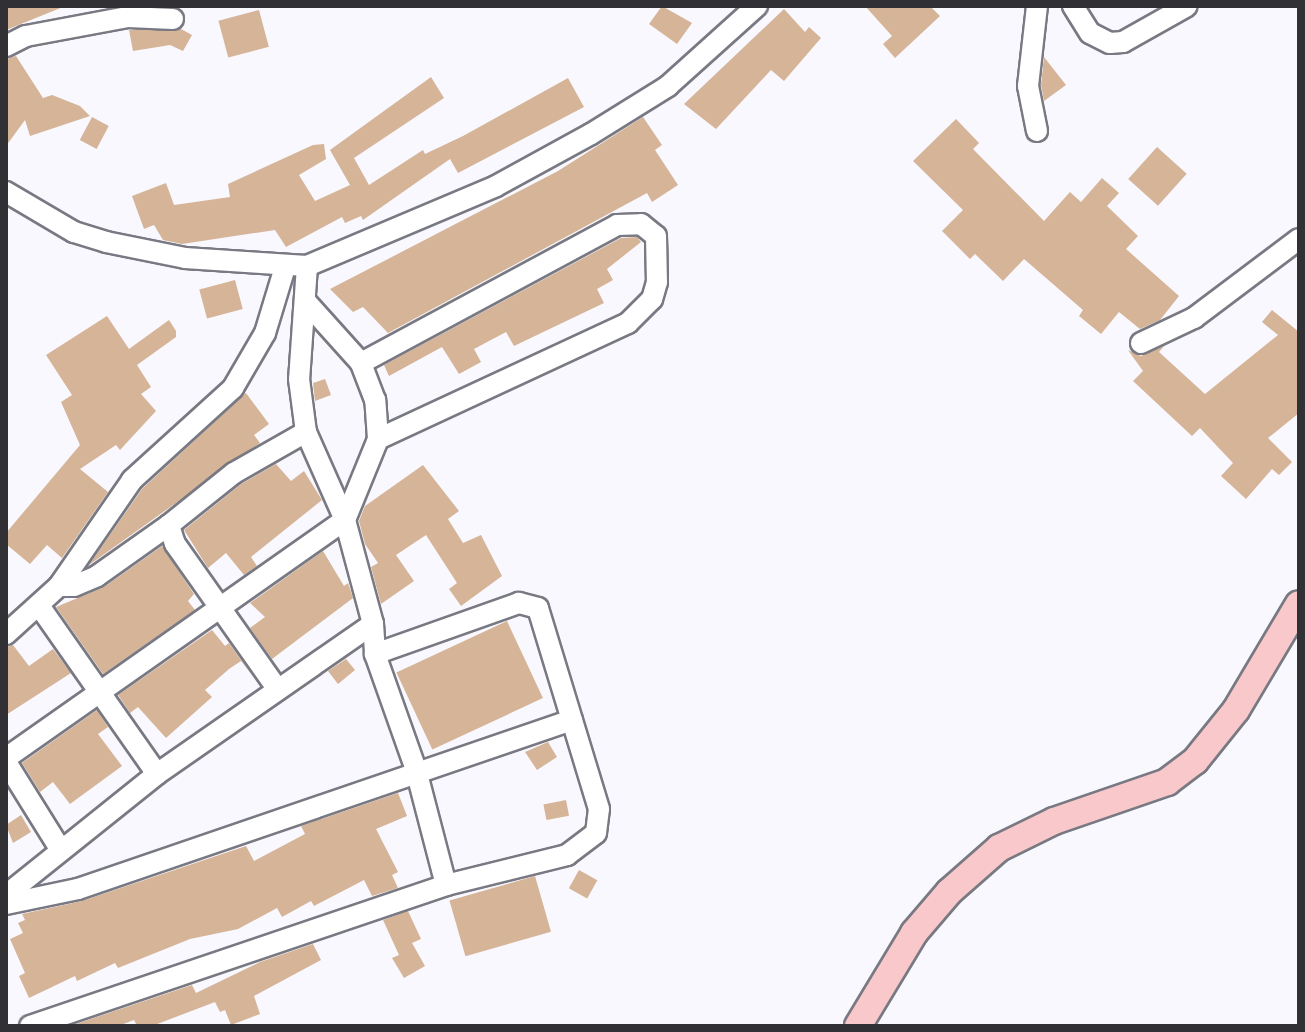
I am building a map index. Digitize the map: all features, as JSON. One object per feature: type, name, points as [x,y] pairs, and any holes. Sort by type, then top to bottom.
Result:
[{"type":"main road","points":[[858,1026],[914,933],[949,892],[999,848],[1054,821],[1134,796],[1195,761],[1236,710],[1296,608]]},
{"type":"street","points":[[6,192],[98,240],[185,258],[285,267],[307,266],[496,186],[591,134],[668,86],[757,6]]},
{"type":"street","points":[[1037,6],[1028,86],[1037,131]]},
{"type":"street","points":[[1073,6],[1090,33],[1110,43],[1123,42],[1187,6]]},
{"type":"street","points":[[6,46],[26,36],[98,22],[173,19]]},
{"type":"street","points":[[361,363],[617,225],[641,224],[656,236],[657,282],[652,299],[628,323],[378,439]]},
{"type":"street","points":[[1141,343],[1194,318],[1299,239]]},
{"type":"street","points":[[307,266],[299,379],[306,432],[345,520],[373,624],[375,654],[416,770],[446,885]]},
{"type":"street","points":[[6,634],[40,607],[59,586],[114,500],[233,388],[265,333],[285,267]]},
{"type":"street","points":[[59,847],[6,760],[219,604],[345,520],[378,439],[375,400],[361,363],[306,302]]},
{"type":"street","points":[[59,586],[74,586],[97,576],[169,525],[234,473],[306,432]]},
{"type":"street","points":[[169,525],[175,544],[276,687]]},
{"type":"street","points":[[30,1026],[446,885],[567,855],[596,833],[599,809],[543,616],[527,602],[375,654]]},
{"type":"street","points":[[40,607],[157,774]]},
{"type":"street","points":[[6,895],[59,847],[157,774],[276,687],[373,624]]},
{"type":"street","points":[[6,904],[78,889],[416,770],[572,720]]},
{"type":"building","points":[[6,6],[63,6],[63,7],[6,30]]},
{"type":"building","points":[[662,6],[692,23],[677,44],[649,24]]},
{"type":"building","points":[[865,6],[930,6],[940,16],[895,58],[883,44],[892,36]]},
{"type":"building","points":[[784,9],[805,32],[809,27],[821,38],[784,81],[771,70],[716,129],[684,104]]},
{"type":"building","points":[[259,10],[269,47],[228,58],[218,21]]},
{"type":"building","points":[[181,29],[192,35],[183,51],[170,45],[133,51],[129,30]]},
{"type":"building","points":[[16,56],[43,98],[52,95],[80,106],[90,116],[30,136],[25,120],[6,146],[6,59]]},
{"type":"building","points":[[1044,57],[1066,85],[1044,101],[1041,85]]},
{"type":"building","points":[[431,77],[444,98],[354,158],[369,185],[423,150],[425,154],[463,136],[568,78],[584,107],[458,173],[450,159],[363,220],[361,216],[345,223],[342,217],[286,247],[275,230],[182,244],[163,240],[154,225],[144,229],[132,196],[166,183],[174,205],[230,197],[228,184],[313,145],[324,144],[326,159],[299,175],[315,201],[350,185],[330,150]]},
{"type":"building","points":[[92,117],[109,126],[97,149],[80,140]]},
{"type":"building","points":[[643,117],[662,145],[655,150],[678,185],[652,202],[647,193],[388,333],[363,307],[353,312],[330,289],[558,171]]},
{"type":"building","points":[[956,119],[979,143],[973,149],[1044,221],[1070,192],[1081,202],[1102,178],[1119,193],[1107,206],[1138,236],[1126,249],[1179,296],[1160,320],[1140,329],[1119,312],[1101,334],[1079,316],[1083,310],[1024,259],[1003,281],[975,254],[970,259],[942,231],[963,210],[913,161]]},
{"type":"building","points":[[1157,147],[1187,174],[1158,206],[1128,179]]},
{"type":"building","points":[[637,237],[641,242],[607,269],[613,280],[597,289],[604,303],[514,346],[506,332],[474,349],[481,362],[459,374],[442,347],[389,376],[384,365],[621,238]]},
{"type":"building","points":[[235,280],[243,309],[207,319],[199,290]]},
{"type":"building","points":[[1272,310],[1299,332],[1299,413],[1268,438],[1292,462],[1279,475],[1272,469],[1246,499],[1221,476],[1233,463],[1200,428],[1192,436],[1133,381],[1143,371],[1128,350],[1141,356],[1164,346],[1159,352],[1205,394],[1278,335],[1262,322]]},
{"type":"building","points":[[107,316],[129,349],[169,320],[176,331],[176,337],[137,365],[151,387],[141,394],[156,411],[120,450],[116,445],[80,469],[108,492],[62,558],[47,545],[30,564],[6,544],[6,533],[80,445],[61,402],[72,395],[46,355]]},
{"type":"building","points":[[325,379],[331,395],[315,401],[313,383]]},
{"type":"building","points":[[246,393],[269,424],[254,435],[260,443],[89,565],[142,489]]},
{"type":"building","points":[[276,464],[291,481],[304,471],[322,500],[251,557],[257,566],[244,575],[226,553],[208,568],[184,530],[241,484]]},
{"type":"building","points":[[423,465],[459,511],[448,519],[463,543],[481,535],[502,576],[461,606],[449,589],[457,583],[426,535],[396,555],[414,581],[381,604],[371,567],[378,563],[365,544],[359,521],[365,506]]},
{"type":"building","points":[[162,546],[194,594],[188,601],[195,610],[103,674],[56,607],[104,587]]},
{"type":"building","points":[[323,551],[344,586],[348,583],[353,598],[272,659],[250,628],[265,617],[250,603]]},
{"type":"building","points":[[507,621],[543,698],[432,750],[396,673]]},
{"type":"building","points":[[212,630],[225,646],[229,643],[251,674],[241,661],[229,669],[205,690],[212,697],[166,738],[138,707],[130,713],[118,695]]},
{"type":"building","points":[[13,645],[29,666],[53,649],[71,673],[6,715],[6,647]]},
{"type":"building","points":[[346,659],[355,670],[338,684],[328,671]]},
{"type":"building","points":[[97,710],[108,727],[98,734],[122,766],[70,804],[53,782],[40,792],[22,763]]},
{"type":"building","points":[[548,742],[557,757],[537,770],[525,752]]},
{"type":"building","points":[[398,793],[407,816],[376,829],[398,872],[392,875],[398,888],[372,896],[364,880],[314,906],[311,901],[282,917],[277,908],[238,929],[190,939],[118,968],[115,963],[77,981],[75,976],[29,998],[19,976],[25,973],[10,939],[23,933],[18,923],[25,920],[22,914],[82,901],[246,846],[254,861],[305,834],[301,826]]},
{"type":"building","points":[[566,800],[569,816],[546,820],[543,804]]},
{"type":"building","points":[[21,815],[31,832],[13,843],[6,825]]},
{"type":"building","points":[[579,870],[597,880],[587,899],[569,888]]},
{"type":"building","points":[[535,876],[551,932],[465,956],[449,901]]},
{"type":"building","points":[[408,911],[421,939],[412,943],[425,966],[404,978],[392,958],[399,955],[383,920]]},
{"type":"building","points":[[313,944],[321,960],[254,996],[260,1014],[231,1025],[225,1010],[220,1012],[215,1002],[152,1026],[137,1026],[134,1020],[118,1026],[70,1026],[192,985],[196,993],[260,962]]}]
